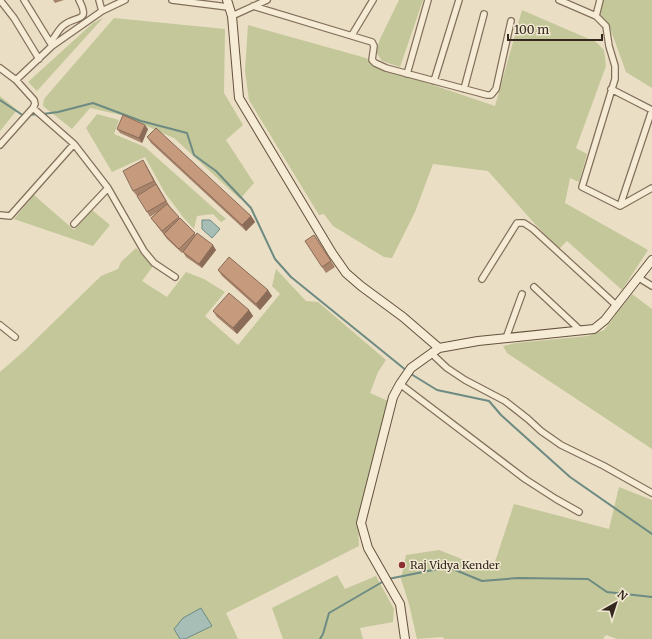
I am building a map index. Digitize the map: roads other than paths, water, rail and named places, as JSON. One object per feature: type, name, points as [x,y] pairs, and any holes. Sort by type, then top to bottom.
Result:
[{"type":"street","points":[[0,0],[14,18],[40,59]]},
{"type":"street","points":[[24,0],[51,44]]},
{"type":"street","points":[[16,80],[40,59],[64,24],[81,18],[84,14],[84,9],[79,0]]},
{"type":"street","points":[[99,0],[102,11]]},
{"type":"street","points":[[51,44],[102,11],[125,0]]},
{"type":"street","points":[[172,0],[227,4],[232,16],[239,98],[332,252],[346,273],[403,317],[439,348]]},
{"type":"street","points":[[232,16],[267,0]]},
{"type":"street","points":[[352,35],[373,0]]},
{"type":"street","points":[[407,74],[428,0]]},
{"type":"street","points":[[434,81],[459,0]]},
{"type":"street","points":[[558,0],[596,16],[606,26],[609,46],[615,66],[614,79],[582,187],[620,206]]},
{"type":"street","points":[[596,16],[600,0]]},
{"type":"street","points":[[253,6],[372,42],[374,46],[372,60],[386,68],[491,95],[496,89],[511,21]]},
{"type":"street","points":[[464,89],[484,14]]},
{"type":"street","points":[[0,68],[16,80],[34,100],[35,104],[0,145]]},
{"type":"street","points":[[611,89],[652,110],[620,206]]},
{"type":"street","points":[[33,108],[74,144],[108,188],[144,251],[154,262],[175,277]]},
{"type":"street","points":[[0,215],[10,216],[74,144]]},
{"type":"street","points":[[74,224],[108,188]]},
{"type":"street","points":[[620,206],[652,188]]},
{"type":"street","points":[[482,279],[517,223],[524,223],[533,229],[617,306]]},
{"type":"street","points":[[405,639],[400,604],[368,548],[361,522],[393,397],[400,384],[411,368],[439,348],[506,338],[594,329],[606,320],[652,260]]},
{"type":"street","points":[[639,278],[652,286]]},
{"type":"street","points":[[534,287],[580,330]]},
{"type":"street","points":[[506,338],[522,294]]},
{"type":"street","points":[[0,325],[15,337]]},
{"type":"street","points":[[432,353],[447,368],[465,380],[505,401],[541,431],[561,445],[604,466],[652,493]]},
{"type":"street","points":[[400,384],[525,478],[556,499],[579,512]]},
{"type":"water","points":[[202,220],[210,220],[220,229],[212,238],[202,229]]},
{"type":"water","points":[[201,608],[212,626],[185,639],[180,639],[174,629],[183,618]]},
{"type":"waterway","points":[[0,100],[24,116]]},
{"type":"waterway","points":[[43,114],[58,112],[93,103],[141,121],[187,133],[194,155],[216,171],[251,208],[275,259],[291,277],[407,371]]},
{"type":"waterway","points":[[29,115],[38,114]]},
{"type":"waterway","points":[[411,374],[437,390],[489,401],[501,415],[570,477],[652,534]]},
{"type":"waterway","points":[[388,579],[448,567],[482,581],[518,578],[588,579],[607,592],[652,597]]},
{"type":"waterway","points":[[320,639],[329,613],[384,581]]},
{"type":"place","name":"Raj Vidya Kender","points":[[402,565]]}]
